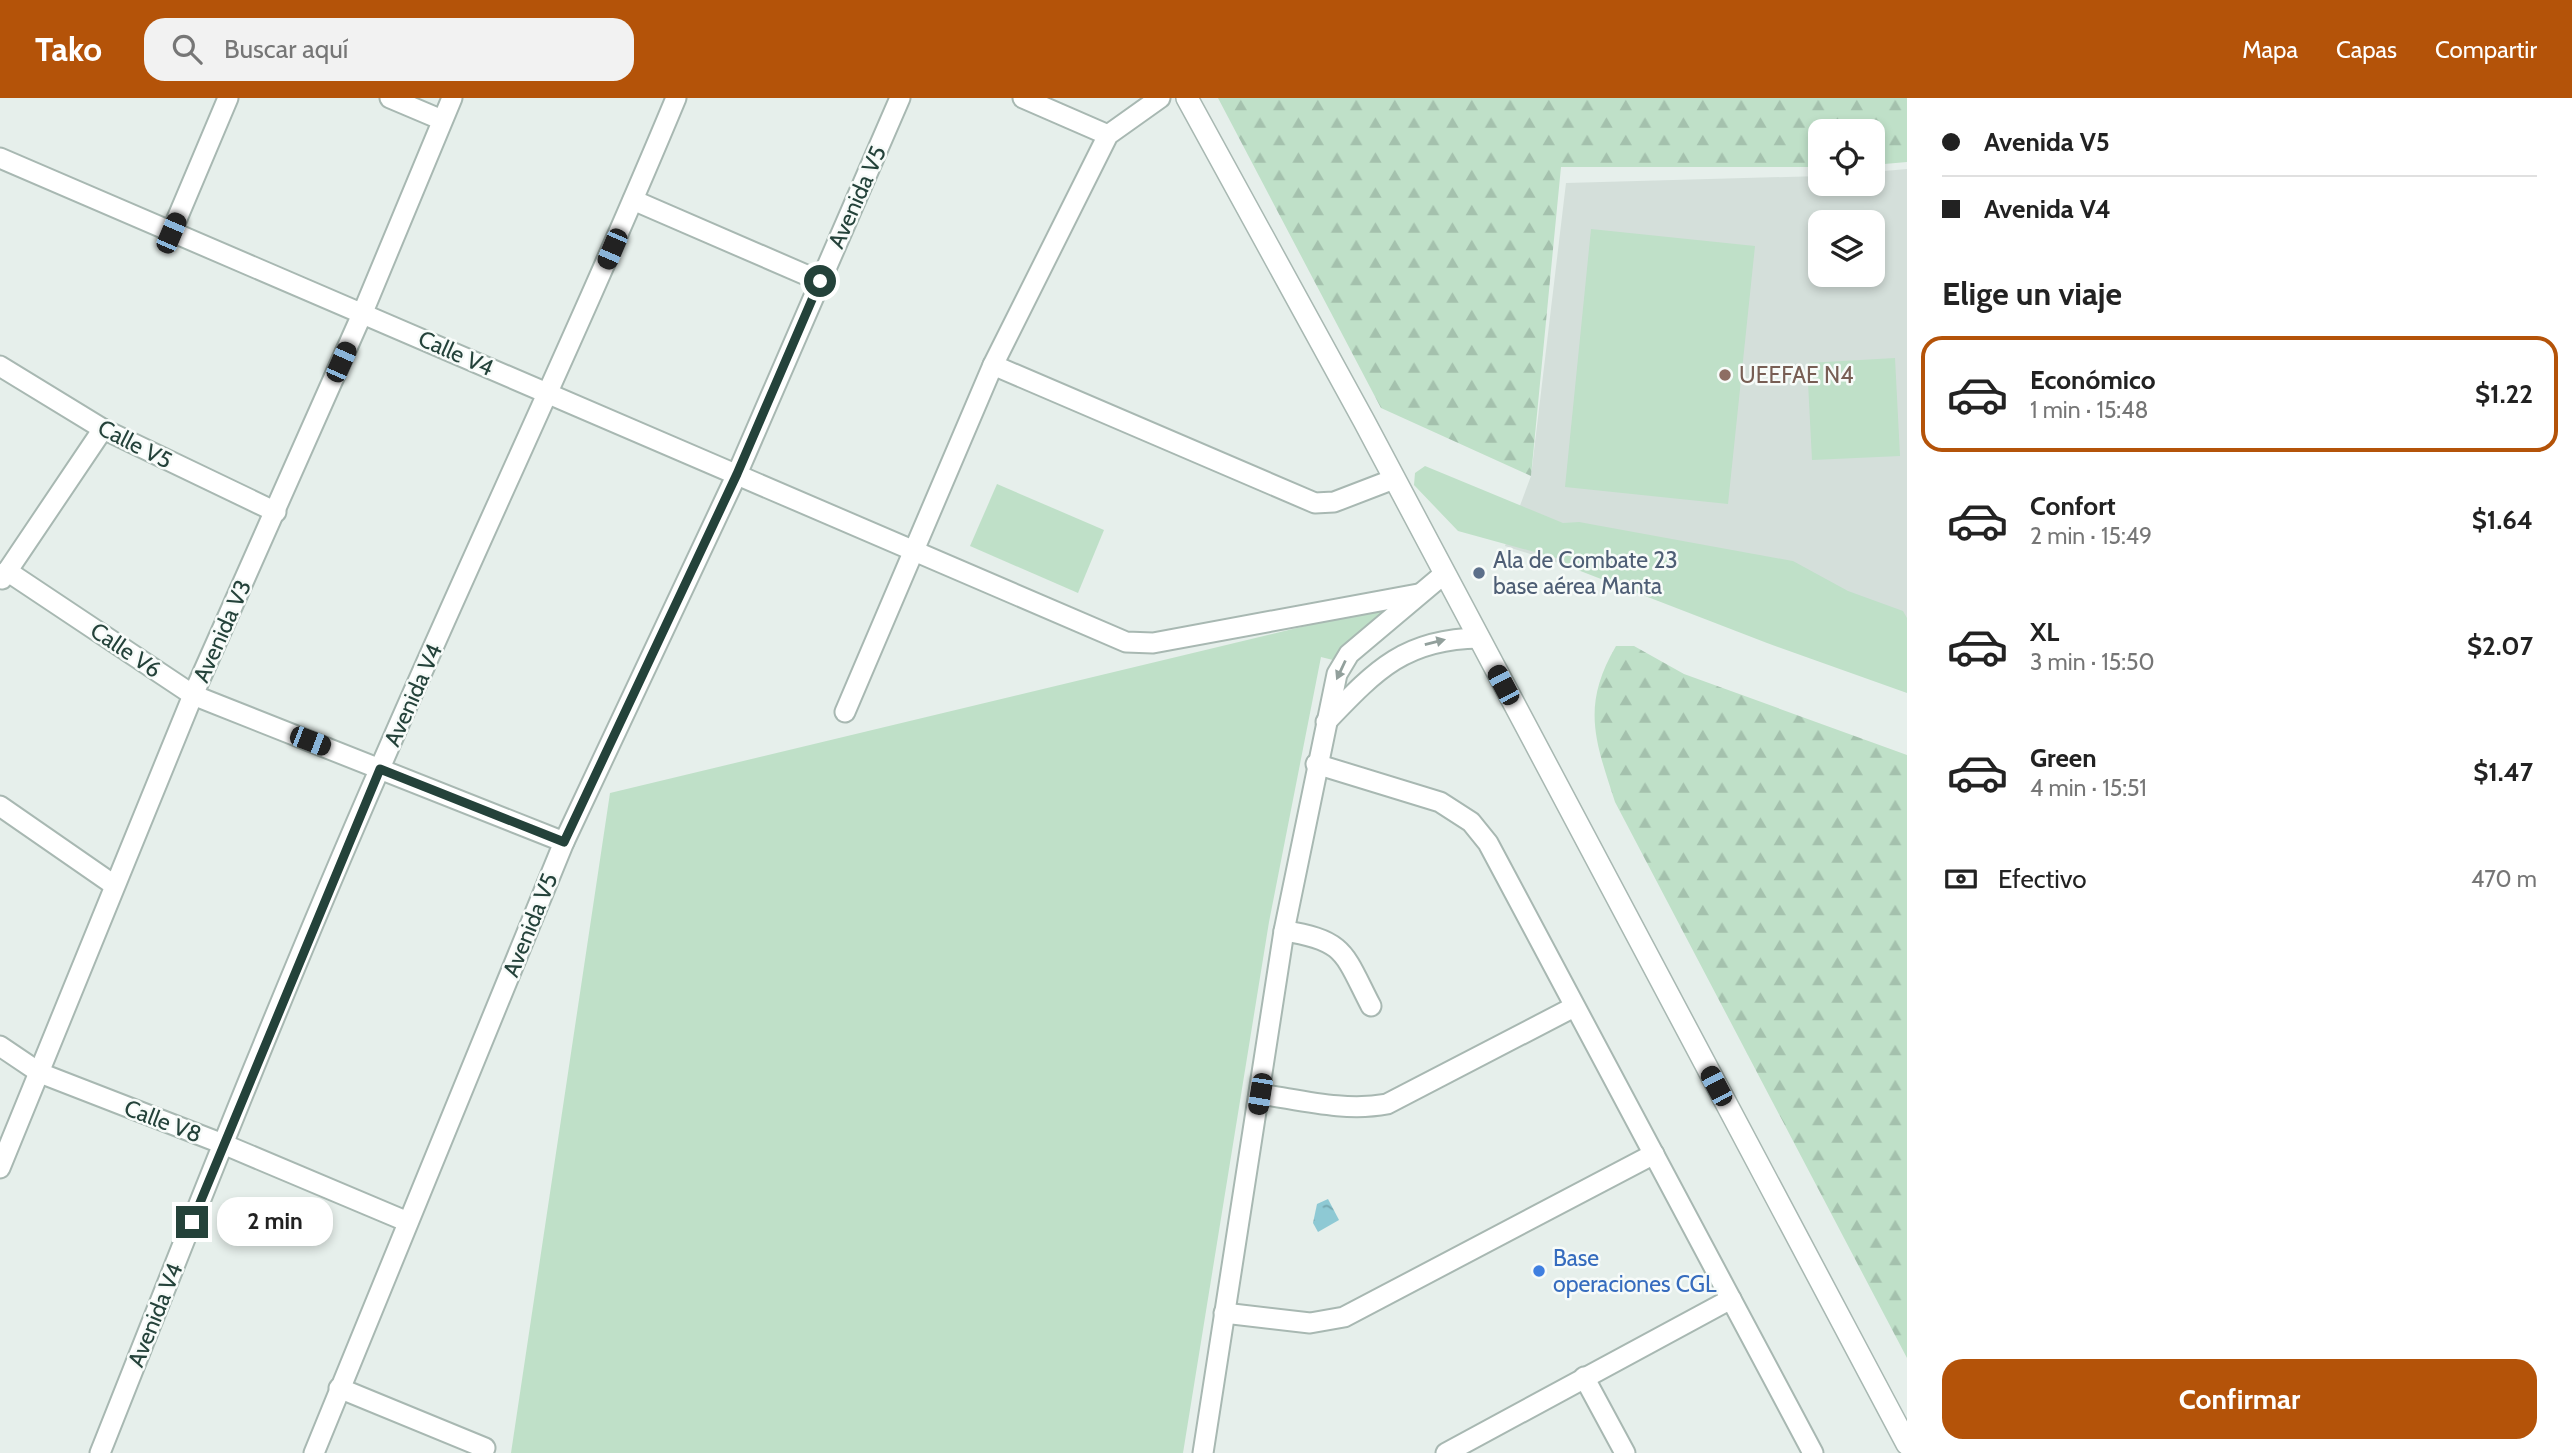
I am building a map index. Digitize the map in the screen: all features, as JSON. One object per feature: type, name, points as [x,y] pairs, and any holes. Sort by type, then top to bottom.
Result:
[{"type":"street","points":[[171,233],[228,98]]},
{"type":"street","points":[[390,98],[442,120]]},
{"type":"street","name":"Avenida V3","points":[[0,1168],[193,695],[363,312],[452,98]]},
{"type":"street","name":"Avenida V4","points":[[100,1453],[223,1144],[380,769],[549,394],[676,98]]},
{"type":"street","name":"Avenida V5","points":[[314,1453],[564,842],[737,474],[900,98]]},
{"type":"street","points":[[1023,98],[1108,135]]},
{"type":"street","points":[[845,712],[912,549],[993,365],[1108,135],[1160,98]]},
{"type":"street","points":[[1187,98],[1394,479],[1907,1444]]},
{"type":"street","name":"Calle V4","points":[[0,158],[1126,642],[1153,642],[1418,594]]},
{"type":"street","points":[[633,200],[820,281]]},
{"type":"street","points":[[993,365],[1315,503],[1334,502],[1394,479]]},
{"type":"street","name":"Calle V5","points":[[0,366],[103,429],[276,512]]},
{"type":"street","points":[[4,576],[103,429]]},
{"type":"street","points":[[1203,1453],[1284,931],[1316,764],[1337,674],[1349,654],[1444,574]]},
{"type":"street","name":"Calle V6","points":[[4,576],[193,695],[564,842]]},
{"type":"street","points":[[1325,723],[1380,670],[1416,647],[1449,639],[1479,638]]},
{"type":"street","points":[[1316,764],[1440,803],[1471,822],[1501,866],[1813,1453]]},
{"type":"street","points":[[0,806],[114,885]]},
{"type":"street","points":[[1284,931],[1315,935],[1342,950],[1371,1006]]},
{"type":"street","points":[[1260,1094],[1345,1106],[1387,1104],[1574,1007]]},
{"type":"street","name":"Calle V8","points":[[0,1046],[40,1073],[223,1144],[408,1222]]},
{"type":"street","points":[[1224,1313],[1310,1323],[1344,1317],[1654,1154]]},
{"type":"street","points":[[1446,1453],[1466,1448],[1584,1377],[1731,1299]]},
{"type":"street","points":[[1584,1377],[1625,1453]]},
{"type":"street","points":[[339,1388],[485,1448]]},
{"type":"shaded area","name":"UEEFAE N4","points":[[1907,169],[1907,674],[1505,546],[1531,476],[1566,183],[1808,176],[1808,196],[1885,196],[1885,171]]},
{"type":"green space","points":[[1218,98],[1907,98],[1907,162],[1885,164],[1885,119],[1808,119],[1808,167],[1561,167],[1531,476],[1381,408]]},
{"type":"green space","points":[[1591,229],[1755,246],[1728,504],[1565,487]]},
{"type":"green space","points":[[1895,358],[1900,456],[1812,460],[1807,363]]},
{"type":"green space","points":[[1425,466],[1563,523],[1579,522],[1793,561],[1848,591],[1903,611],[1907,618],[1907,693],[1767,643],[1570,567],[1560,559],[1458,531],[1414,485],[1415,473]]},
{"type":"green space","points":[[997,484],[1104,530],[1078,593],[970,546]]},
{"type":"green space","points":[[1386,611],[1363,628],[1333,660],[1321,657],[1269,922],[1183,1453],[511,1453],[610,793],[1326,621]]},
{"type":"green space","points":[[1616,646],[1634,646],[1684,674],[1907,755],[1907,1358],[1615,802],[1597,741],[1595,705],[1605,667]]},
{"type":"water","points":[[1328,1199],[1339,1220],[1318,1232],[1313,1223],[1317,1204]]},
{"type":"place","name":"UEEFAE N4","points":[[1725,375]]},
{"type":"place","name":"Ala de Combate 23 base aérea Manta","points":[[1479,573]]},
{"type":"place","name":"Base operaciones CGL","points":[[1539,1271]]},
{"type":"route","points":[[192,1222],[380,769],[564,842],[737,474],[820,281]]}]
